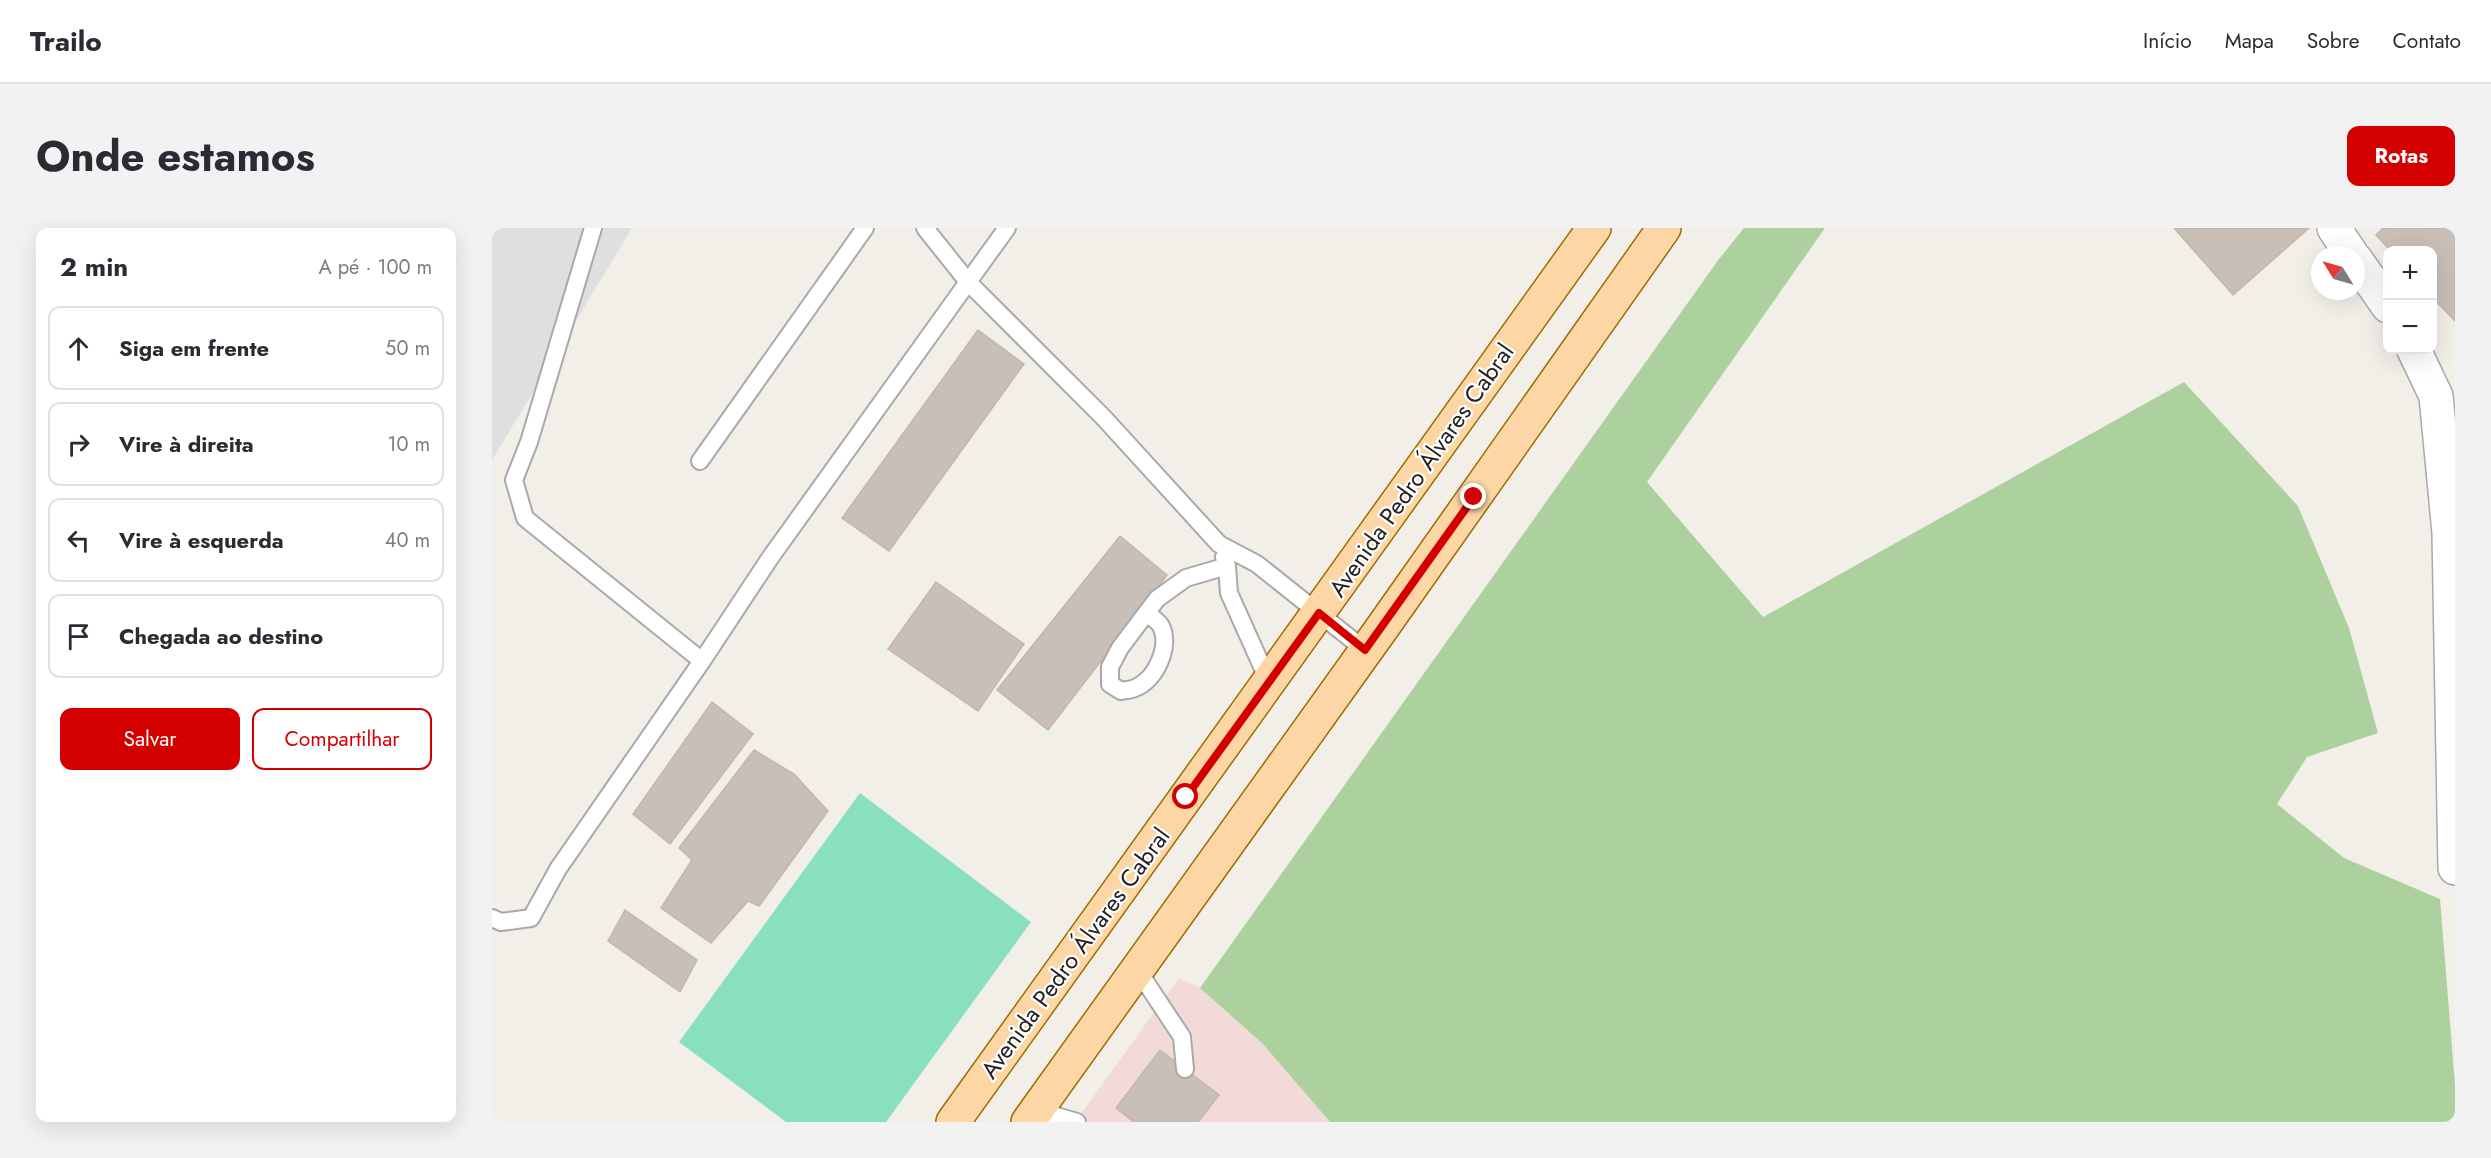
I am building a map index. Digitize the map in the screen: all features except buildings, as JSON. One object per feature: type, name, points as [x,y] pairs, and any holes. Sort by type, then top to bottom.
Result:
[{"type":"main road","name":"Avenida Pedro Álvares Cabral","points":[[953,1122],[1594,228]]},
{"type":"main road","points":[[1032,1116],[1664,228]]},
{"type":"street","points":[[2334,228],[2346,246]]},
{"type":"street","points":[[2365,273],[2384,300]]},
{"type":"street","points":[[2416,354],[2436,396],[2449,533],[2455,868]]},
{"type":"lane","points":[[592,228],[529,442],[514,480],[525,518],[702,661]]},
{"type":"lane","points":[[700,461],[865,228]]},
{"type":"lane","points":[[925,228],[968,282],[1104,418],[1219,544],[1257,564],[1365,650]]},
{"type":"lane","points":[[492,918],[501,922],[531,918],[558,869],[702,661],[770,558],[1007,228]]},
{"type":"lane","points":[[1219,544],[1227,566],[1229,593],[1269,682]]},
{"type":"lane","points":[[1147,613],[1157,599],[1186,579],[1227,566]]},
{"type":"lane","points":[[1137,969],[1182,1037],[1185,1069]]},
{"type":"lane","points":[[1032,1116],[1077,1122]]},
{"type":"shaded area","points":[[492,228],[632,228],[492,460]]},
{"type":"shaded area","points":[[1179,978],[1200,988],[1263,1044],[1330,1122],[1075,1122]]},
{"type":"green space","points":[[1744,228],[1825,228],[1647,482],[1763,617],[2184,382],[2298,506],[2349,628],[2378,733],[2307,757],[2277,804],[2344,858],[2440,899],[2455,1085],[2455,1122],[1330,1122],[1263,1044],[1200,988],[1719,259]]},
{"type":"green space","points":[[860,793],[1031,922],[886,1122],[786,1122],[679,1042]]},
{"type":"route","points":[[1186,797],[1319,613],[1365,650],[1474,497]]}]
